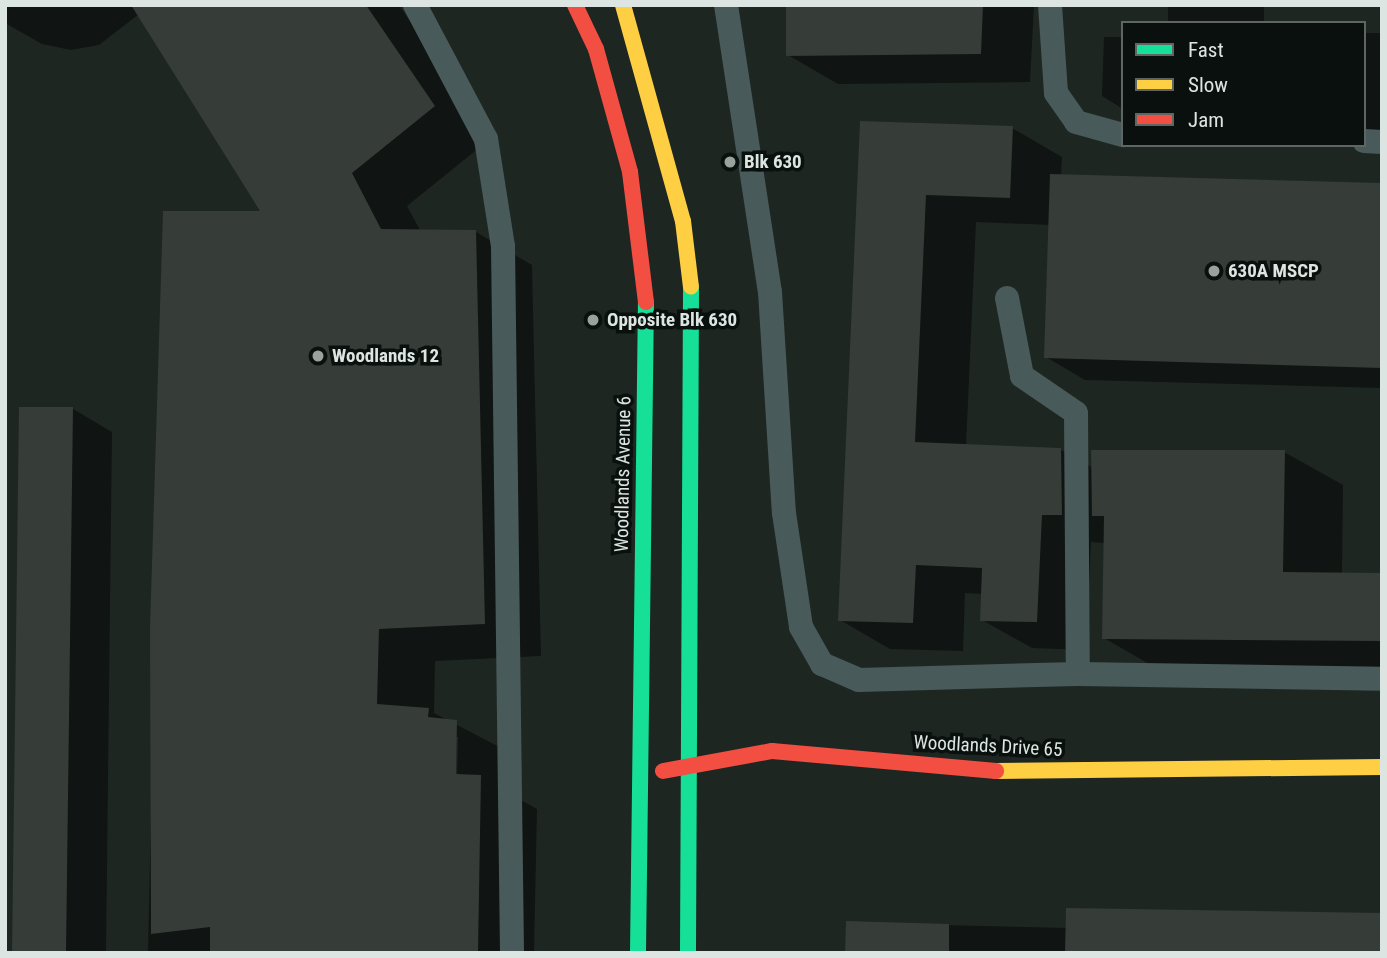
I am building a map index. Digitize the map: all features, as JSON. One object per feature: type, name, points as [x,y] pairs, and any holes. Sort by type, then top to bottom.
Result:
[{"type":"street","name":"Woodlands Avenue 6","points":[[575,5],[596,49],[630,173],[646,291],[638,771],[638,953]]},
{"type":"street","points":[[623,5],[683,221],[694,315],[688,953]]},
{"type":"street","name":"Woodlands Drive 65","points":[[638,771],[688,770],[772,751],[1018,773],[1382,767]]},
{"type":"lane","points":[[415,5],[486,139],[503,246],[512,953]]},
{"type":"lane","points":[[726,5],[770,292],[784,513],[801,627],[822,664],[859,680],[1078,674],[1382,679]]},
{"type":"lane","points":[[1050,5],[1056,93],[1076,122],[1121,134]]},
{"type":"lane","points":[[1007,298],[1022,376],[1076,413],[1078,674]]},
{"type":"building","name":"Woodlands 12","points":[[131,5],[366,5],[435,106],[352,173],[381,229],[476,230],[485,624],[379,629],[377,704],[429,708],[428,717],[457,720],[456,774],[481,775],[478,953],[210,953],[210,927],[151,934],[150,628],[163,211],[260,211]]},
{"type":"building","points":[[786,5],[983,5],[981,54],[786,56]]},
{"type":"building","points":[[860,121],[1013,126],[1010,198],[926,195],[915,442],[1061,448],[1062,515],[1042,515],[1037,622],[980,621],[982,568],[916,565],[913,623],[838,621]]},
{"type":"building","name":"630A MSCP","points":[[1050,174],[1382,183],[1382,368],[1044,358]]},
{"type":"building","points":[[19,407],[73,407],[66,953],[12,953]]},
{"type":"building","points":[[1091,450],[1285,450],[1283,572],[1382,573],[1382,641],[1102,639],[1104,516],[1092,516]]},
{"type":"building","points":[[1066,908],[1382,913],[1382,953],[1065,953]]},
{"type":"building","points":[[846,921],[949,924],[949,953],[845,953]]},
{"type":"traffic: fast","points":[[688,953],[691,287]]},
{"type":"traffic: fast","points":[[638,953],[646,302]]},
{"type":"traffic: slow","points":[[623,5],[683,221],[691,287]]},
{"type":"traffic: slow","points":[[996,771],[1382,767]]},
{"type":"traffic: jam","points":[[575,5],[596,49],[630,172],[646,302]]},
{"type":"traffic: jam","points":[[663,771],[772,751],[996,771]]},
{"type":"place","name":"Blk 630","points":[[730,162]]},
{"type":"place","name":"630A MSCP","points":[[1214,271]]},
{"type":"place","name":"Opposite Blk 630","points":[[593,320]]},
{"type":"place","name":"Woodlands 12","points":[[318,356]]}]
